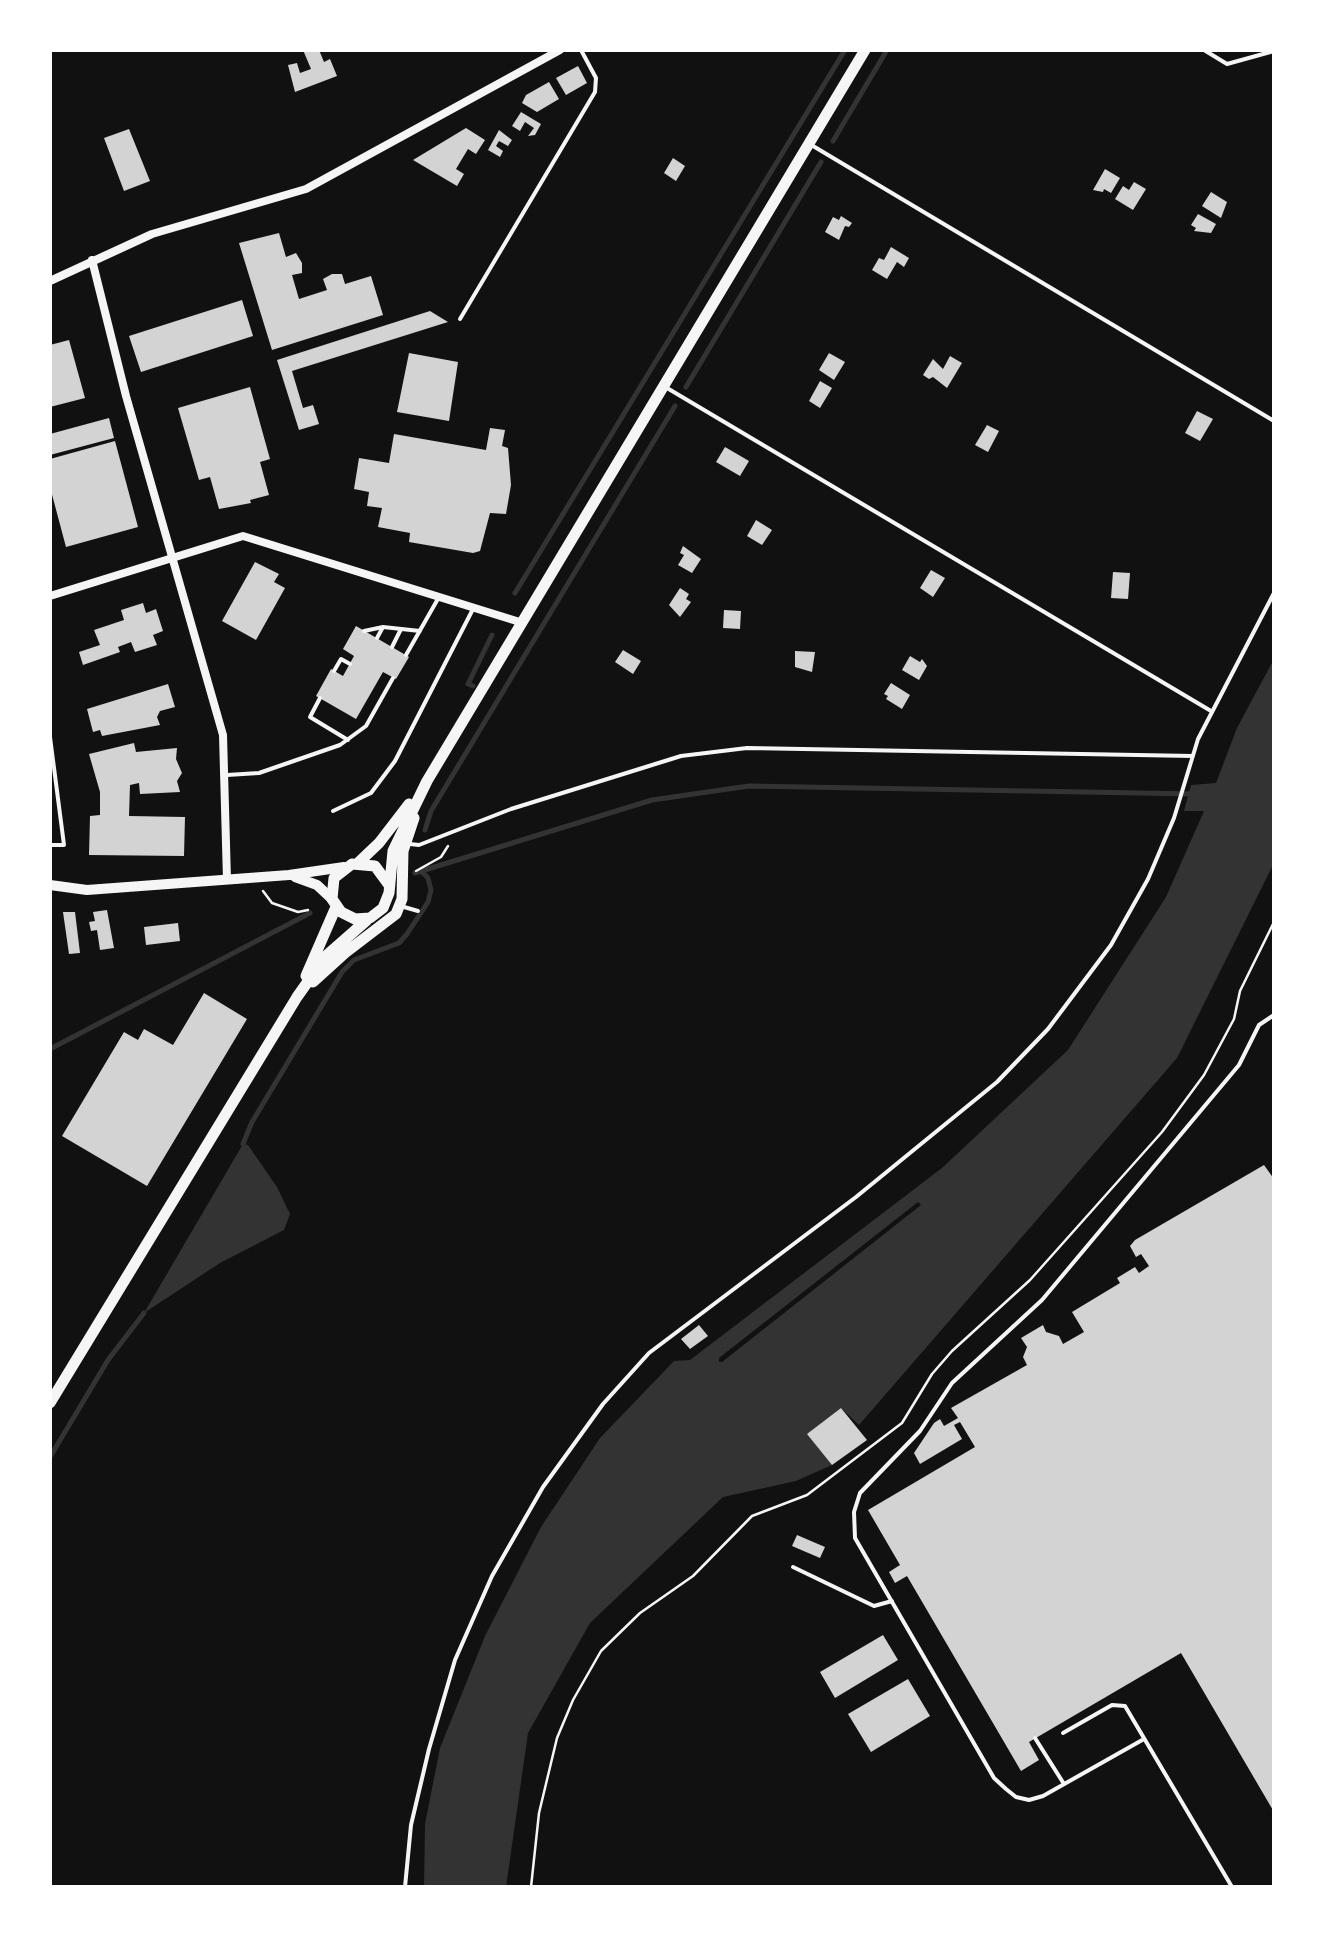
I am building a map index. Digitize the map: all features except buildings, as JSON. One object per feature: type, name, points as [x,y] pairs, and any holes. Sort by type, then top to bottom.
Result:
[{"type":"main road","points":[[50,1404],[55,1384],[297,997],[326,956],[387,901],[397,839],[427,781],[865,50]]},
{"type":"main road","points":[[297,997],[345,952],[390,921],[400,906],[406,843],[427,781]]},
{"type":"main road","points":[[297,997],[334,903],[334,878],[379,843],[427,781]]},
{"type":"main road","points":[[359,862],[375,866],[389,885]]},
{"type":"main road","points":[[334,903],[348,917],[370,918]]},
{"type":"street","points":[[50,280],[152,234],[306,189],[560,50]]},
{"type":"street","points":[[92,260],[126,396],[223,735],[227,880]]},
{"type":"street","points":[[50,596],[243,536],[523,623]]},
{"type":"street","points":[[50,886],[87,890],[289,875],[344,867]]},
{"type":"street","points":[[289,875],[317,885],[334,903]]},
{"type":"lane","points":[[460,319],[596,92],[596,78],[580,50]]},
{"type":"lane","points":[[1204,50],[1227,64],[1274,51]]},
{"type":"lane","points":[[808,144],[1274,420]]},
{"type":"lane","points":[[664,385],[1212,711]]},
{"type":"lane","points":[[405,1887],[411,1825],[455,1660],[492,1576],[543,1487],[603,1404],[649,1353],[842,1208],[998,1082],[1075,996],[1112,945],[1148,879],[1212,711],[1274,593]]},
{"type":"lane","points":[[406,655],[440,598]]},
{"type":"lane","points":[[332,811],[371,793],[396,761],[473,609]]},
{"type":"lane","points":[[364,631],[383,627],[420,631]]},
{"type":"lane","points":[[377,638],[383,627]]},
{"type":"lane","points":[[392,647],[401,629]]},
{"type":"lane","points":[[334,671],[341,659],[348,663],[351,654]]},
{"type":"lane","points":[[223,775],[260,773],[348,740],[366,726],[394,678]]},
{"type":"lane","points":[[378,680],[388,686]]},
{"type":"lane","points":[[320,698],[310,718],[348,740]]},
{"type":"lane","points":[[50,737],[64,844],[50,845]]},
{"type":"lane","points":[[406,843],[419,845],[512,808],[680,756],[747,748],[1193,756]]},
{"type":"lane","points":[[400,906],[418,911]]},
{"type":"lane","points":[[1144,1739],[1029,1800],[1016,1797],[994,1778],[855,1538],[854,1512],[860,1493],[920,1431],[952,1383],[1042,1300],[1239,1066],[1259,1025],[1274,1015]]},
{"type":"lane","points":[[793,1567],[874,1606],[892,1601]]},
{"type":"lane","points":[[1062,1733],[1112,1705],[1125,1706],[1232,1887]]},
{"type":"lane","points":[[1035,1738],[1064,1784]]},
{"type":"path","points":[[414,871],[441,857],[451,832]]},
{"type":"path","points":[[252,878],[272,904],[298,912],[308,910]]},
{"type":"path","points":[[531,1887],[539,1813],[558,1738],[572,1700],[601,1651],[640,1612],[693,1576],[752,1516],[806,1494],[902,1423],[932,1374],[1055,1253],[1204,1075],[1234,1019],[1240,992],[1274,922]]},
{"type":"shaded area","points":[[1274,659],[1274,863],[1177,1058],[859,1425],[841,1408],[808,1434],[832,1465],[796,1481],[723,1497],[590,1623],[528,1733],[506,1887],[424,1887],[425,1824],[440,1748],[485,1636],[541,1527],[600,1438],[674,1361],[690,1360],[942,1168],[1068,1050],[1166,897],[1204,811],[1184,811],[1191,785],[1216,783],[1237,728]],"holes":[[[918,1202],[921,1205],[722,1362],[719,1362],[719,1358]]]},
{"type":"shaded area","points":[[243,1144],[248,1145],[277,1187],[290,1214],[284,1230],[220,1263],[144,1313]]},
{"type":"waterway","points":[[515,593],[845,50]]},
{"type":"waterway","points":[[833,141],[887,50]]},
{"type":"waterway","points":[[686,387],[821,162]]},
{"type":"waterway","points":[[425,830],[431,811],[675,406]]},
{"type":"waterway","points":[[473,686],[468,684],[492,635]]},
{"type":"waterway","points":[[415,873],[652,800],[749,786],[1195,794]]},
{"type":"waterway","points":[[243,1144],[252,1122],[342,972],[354,960],[399,943],[407,934],[428,902],[431,890],[422,872]]},
{"type":"waterway","points":[[50,1049],[310,913]]},
{"type":"waterway","points":[[50,1457],[108,1360],[144,1313]]}]
